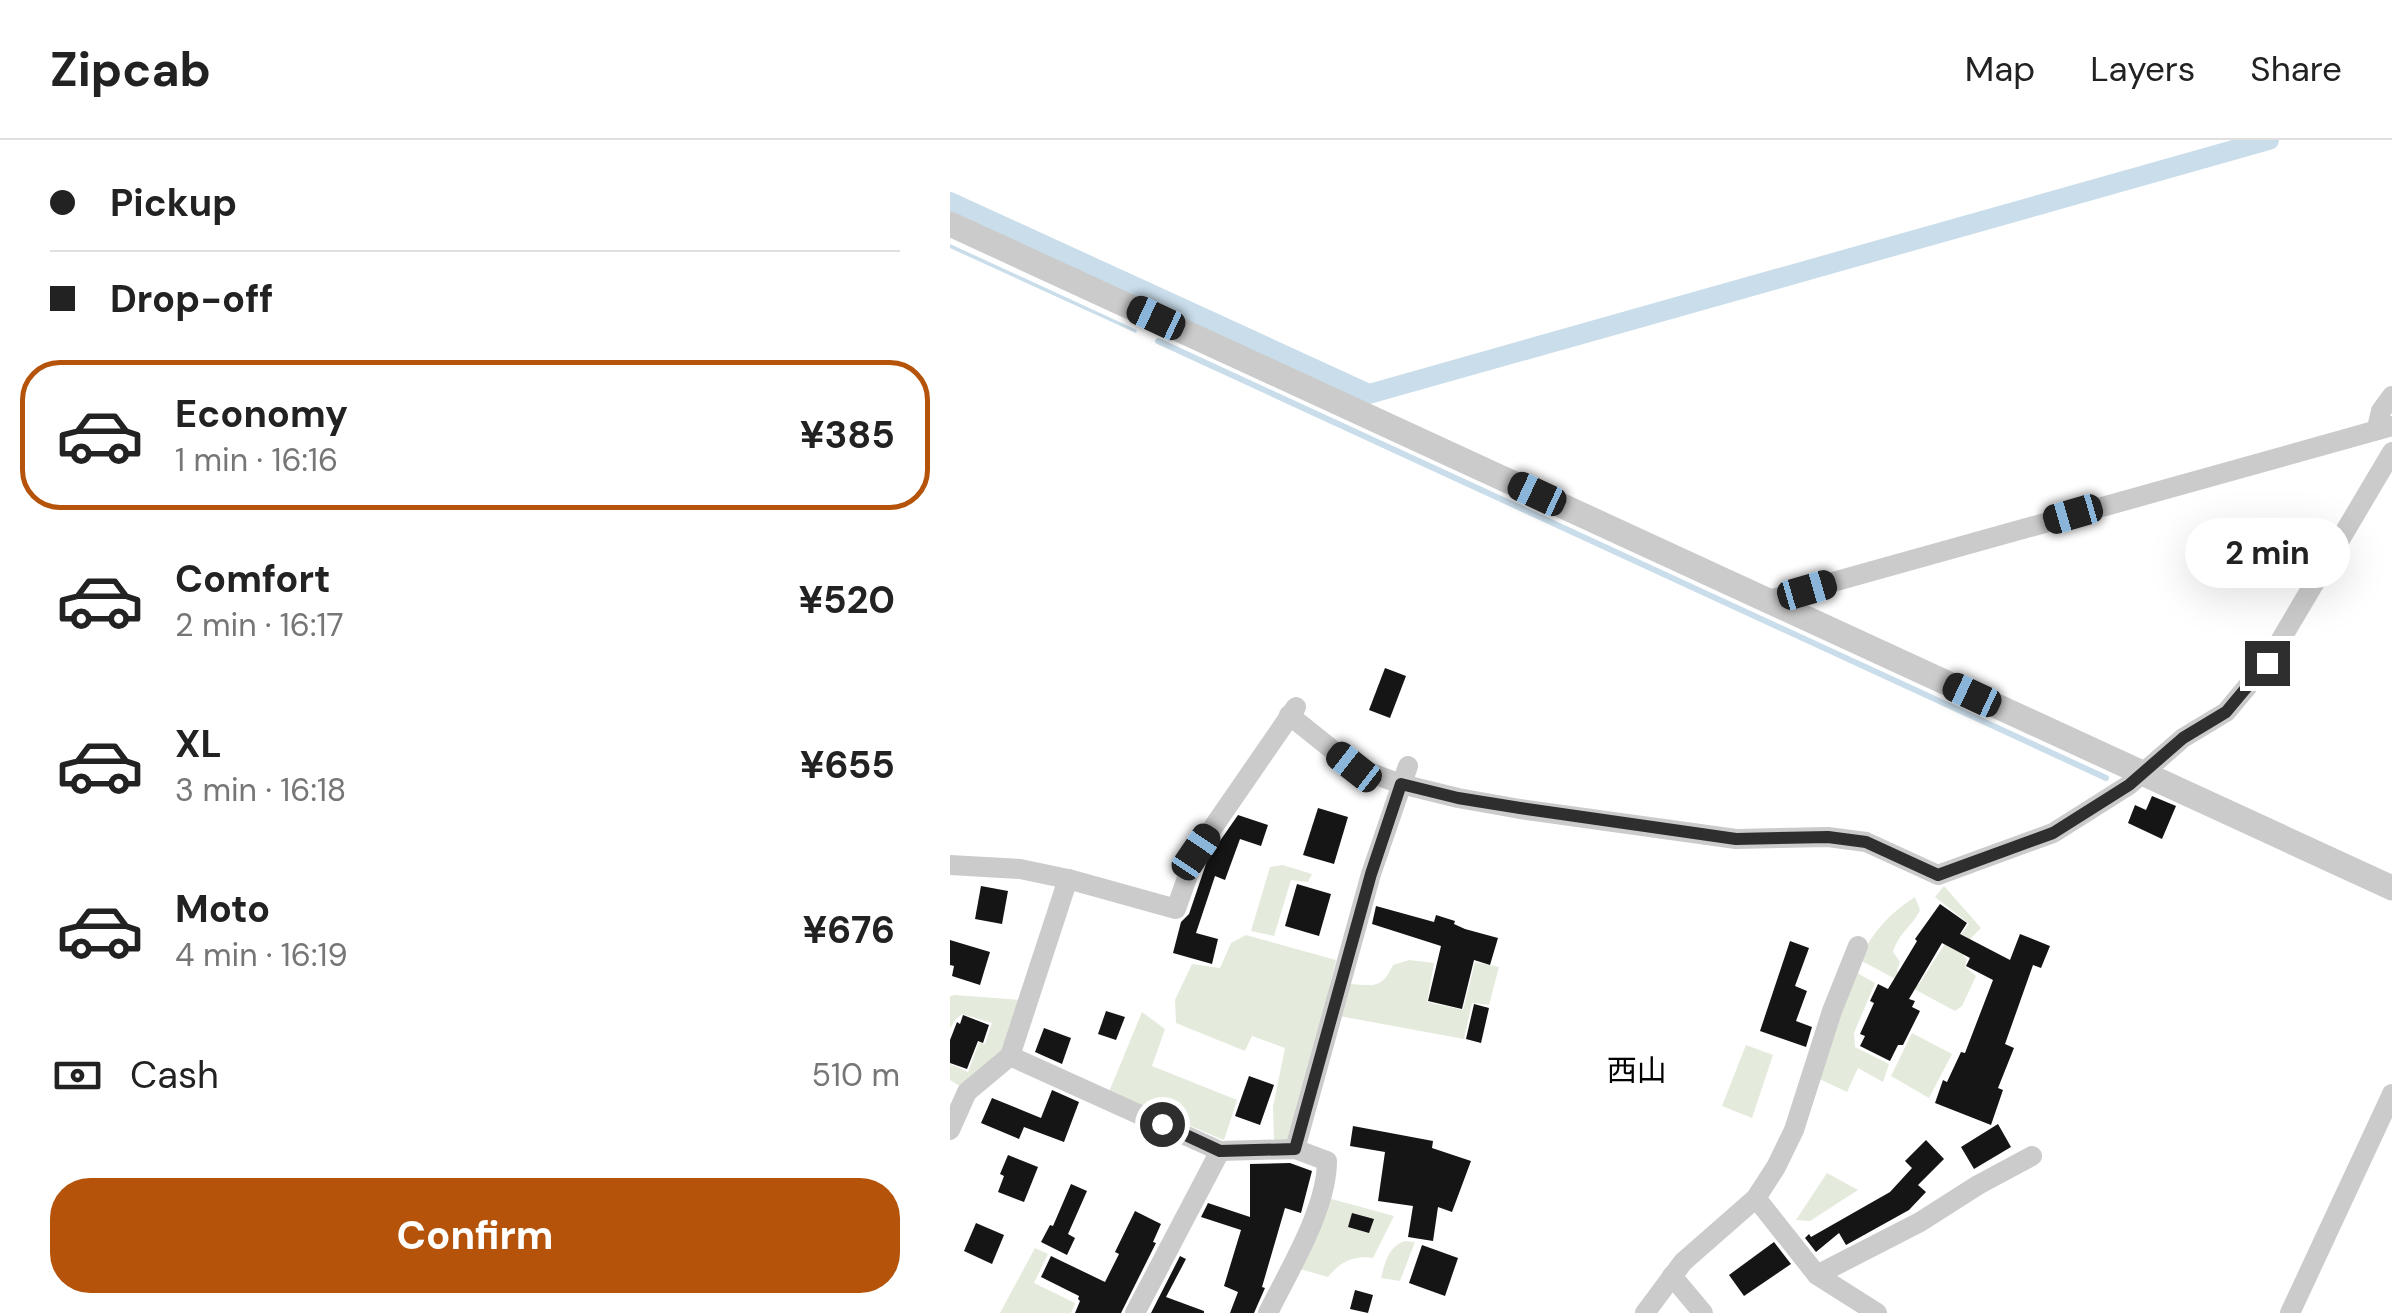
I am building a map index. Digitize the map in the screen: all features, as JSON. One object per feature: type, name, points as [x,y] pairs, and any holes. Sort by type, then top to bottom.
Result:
[{"type":"street","points":[[950,224],[2392,888]]},
{"type":"street","points":[[1769,600],[2384,427],[2381,411],[2392,396]]},
{"type":"street","points":[[950,865],[1020,869],[1176,910],[1196,852],[1293,710],[1354,767],[1404,775],[1458,798],[1736,839],[1828,837],[1866,842],[1938,875],[2053,833],[2129,785],[2183,738],[2226,712],[2267,663],[2392,452]]},
{"type":"street","points":[[1295,1149],[1371,874],[1404,775]]},
{"type":"street","points":[[950,1130],[968,1092],[1010,1056],[1068,879]]},
{"type":"street","points":[[1645,1313],[1682,1262],[1756,1198],[1776,1168],[1794,1130],[1832,1011],[1858,946]]},
{"type":"street","points":[[1010,1056],[1220,1151],[1295,1149],[1327,1161],[1327,1177],[1307,1236],[1268,1313]]},
{"type":"street","points":[[2290,1313],[2392,1094]]},
{"type":"street","points":[[1135,1313],[1220,1151]]},
{"type":"street","points":[[1817,1275],[1920,1222],[2032,1156]]},
{"type":"street","points":[[1756,1198],[1817,1275],[1877,1313]]},
{"type":"street","points":[[1672,1276],[1703,1313]]},
{"type":"green space","points":[[1283,865],[1312,874],[1308,882],[1291,880],[1274,936],[1251,931],[1270,867]]},
{"type":"green space","points":[[1944,886],[1981,928],[1971,938],[1963,956],[1967,959],[1965,967],[1976,976],[1962,1006],[1955,1011],[1860,960],[1882,924],[1915,897],[1920,910],[1893,952],[1900,962],[1897,971],[1919,984],[1950,936],[1957,939],[1969,924],[1935,897]]},
{"type":"green space","points":[[1246,935],[1336,960],[1292,1141],[1274,1140],[1273,1107],[1285,1048],[1252,1036],[1245,1051],[1176,1023],[1175,1000],[1192,964],[1220,968],[1231,943]]},
{"type":"green space","points":[[1409,960],[1434,963],[1427,1002],[1463,1010],[1475,962],[1499,967],[1489,1005],[1472,1003],[1464,1039],[1339,1016],[1349,984],[1376,984],[1385,979],[1393,965]]},
{"type":"green space","points":[[1854,971],[1875,983],[1854,1033],[1855,1047],[1889,1064],[1883,1082],[1858,1068],[1847,1092],[1817,1078]]},
{"type":"green space","points":[[950,996],[1021,1000],[1006,1050],[963,1088],[950,1080],[950,1064],[968,1072],[979,1042],[985,1044],[992,1023],[962,1014],[950,1029]]},
{"type":"green space","points":[[1142,1012],[1165,1029],[1152,1066],[1237,1100],[1224,1140],[1109,1092]]},
{"type":"green space","points":[[1912,1033],[1952,1054],[1929,1098],[1891,1076]]},
{"type":"green space","points":[[1746,1045],[1773,1055],[1752,1118],[1722,1106]]},
{"type":"green space","points":[[1827,1173],[1858,1190],[1810,1221],[1796,1220]]},
{"type":"green space","points":[[1328,1198],[1394,1216],[1373,1258],[1348,1261],[1328,1277],[1300,1269]]},
{"type":"green space","points":[[1405,1241],[1415,1242],[1400,1281],[1381,1278],[1391,1251]]},
{"type":"green space","points":[[1035,1248],[1048,1254],[1034,1283],[1075,1303],[1071,1313],[1000,1313]]},
{"type":"water","points":[[950,244],[1137,330],[1136,333],[950,248]]},
{"type":"building","points":[[1385,668],[1406,676],[1390,718],[1369,710]]},
{"type":"building","points":[[2152,796],[2176,806],[2162,839],[2128,823],[2135,805],[2146,810]]},
{"type":"building","points":[[1318,808],[1348,817],[1334,864],[1303,855]]},
{"type":"building","points":[[1238,815],[1268,825],[1261,846],[1240,839],[1225,880],[1215,876],[1196,933],[1218,939],[1212,964],[1173,953],[1181,922],[1189,914],[1208,858]]},
{"type":"building","points":[[1297,884],[1331,894],[1319,936],[1285,926]]},
{"type":"building","points":[[981,886],[1008,891],[1002,924],[975,919]]},
{"type":"building","points":[[1940,904],[1967,923],[1960,934],[2010,960],[2020,934],[2050,946],[2041,968],[2033,965],[2005,1044],[2014,1048],[1998,1088],[2003,1090],[1991,1125],[1935,1103],[1943,1080],[1947,1082],[1961,1052],[1965,1053],[1993,980],[1966,966],[1970,958],[1942,943],[1909,999],[1915,1001],[1912,1007],[1920,1011],[1890,1061],[1860,1046],[1865,1036],[1860,1034],[1878,984],[1888,989],[1915,939]]},
{"type":"building","points":[[1376,906],[1434,922],[1436,915],[1465,929],[1498,938],[1490,965],[1474,960],[1462,1009],[1428,1001],[1441,946],[1372,924]]},
{"type":"building","points":[[950,940],[990,952],[980,985],[952,976]]},
{"type":"building","points":[[1790,941],[1809,948],[1795,986],[1807,991],[1796,1021],[1812,1027],[1806,1047],[1760,1031]]},
{"type":"building","points":[[1474,1004],[1489,1008],[1481,1043],[1466,1039]]},
{"type":"building","points":[[1106,1011],[1125,1017],[1116,1040],[1098,1034]]},
{"type":"building","points":[[963,1015],[989,1025],[967,1069],[950,1063],[950,1040]]},
{"type":"building","points":[[1044,1028],[1071,1038],[1062,1064],[1035,1052]]},
{"type":"building","points":[[1249,1076],[1274,1085],[1260,1125],[1235,1116]]},
{"type":"building","points":[[1052,1090],[1079,1102],[1064,1142],[1024,1127],[1019,1139],[981,1123],[992,1098],[1041,1118]]},
{"type":"building","points":[[1998,1124],[2011,1147],[1974,1169],[1961,1147]]},
{"type":"building","points":[[1353,1126],[1433,1141],[1432,1148],[1471,1161],[1452,1212],[1438,1207],[1433,1241],[1408,1237],[1413,1206],[1378,1201],[1385,1152],[1350,1146]]},
{"type":"building","points":[[1926,1140],[1944,1159],[1918,1185],[1926,1192],[1909,1210],[1846,1245],[1839,1233],[1816,1252],[1805,1238],[1890,1192],[1912,1168],[1905,1161]]},
{"type":"building","points":[[1008,1155],[1038,1167],[1024,1202],[998,1192]]},
{"type":"building","points":[[1290,1163],[1312,1171],[1301,1213],[1285,1208],[1262,1287],[1265,1288],[1254,1313],[1230,1313],[1238,1292],[1224,1286],[1241,1230],[1201,1217],[1208,1203],[1250,1217],[1250,1164]]},
{"type":"building","points":[[1071,1184],[1087,1191],[1068,1234],[1075,1238],[1067,1255],[1041,1242],[1053,1226]]},
{"type":"building","points":[[1135,1211],[1161,1224],[1153,1242],[1156,1243],[1121,1313],[1075,1313],[1079,1296],[1041,1277],[1051,1256],[1105,1282]]},
{"type":"building","points":[[1352,1213],[1374,1219],[1369,1233],[1348,1227]]},
{"type":"building","points":[[976,1223],[1004,1235],[992,1264],[964,1251]]},
{"type":"building","points":[[1774,1242],[1791,1264],[1744,1296],[1729,1275]]},
{"type":"building","points":[[1422,1245],[1458,1258],[1445,1296],[1409,1283]]},
{"type":"building","points":[[1180,1256],[1186,1259],[1166,1297],[1204,1313],[1151,1313]]},
{"type":"building","points":[[1355,1290],[1373,1295],[1368,1313],[1350,1309]]},
{"type":"waterway","points":[[950,202],[1369,394],[2269,140]]},
{"type":"waterway","points":[[1158,341],[2106,778]]},
{"type":"district","name":"西山","points":[[1637,1070]]},
{"type":"route","points":[[1162,1124],[1220,1151],[1295,1149],[1371,874],[1401,784],[1458,798],[1736,839],[1828,837],[1866,842],[1938,875],[2053,833],[2129,785],[2183,738],[2226,712],[2267,663]]}]
